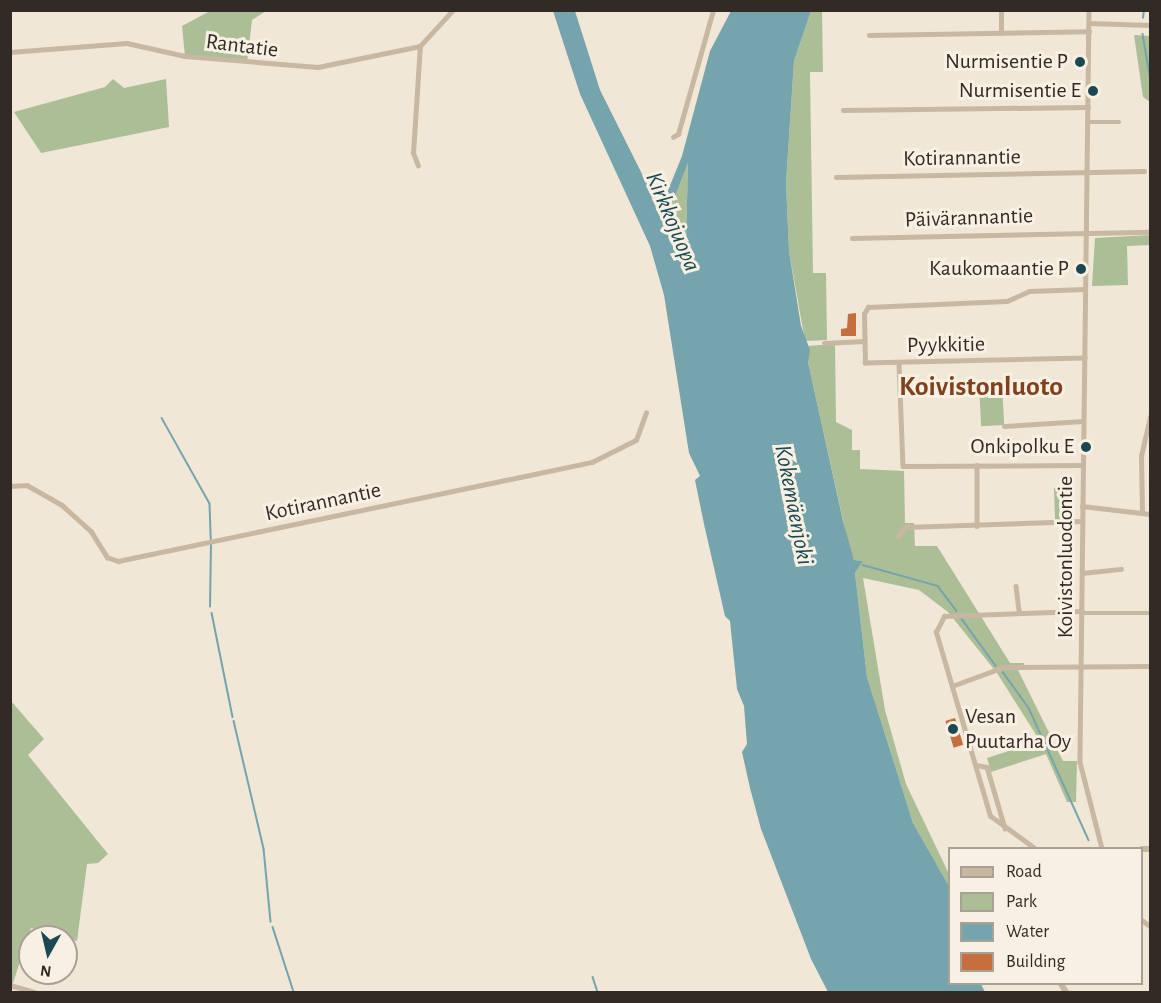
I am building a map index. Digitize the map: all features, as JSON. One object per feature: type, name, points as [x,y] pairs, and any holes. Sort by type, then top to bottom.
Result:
[{"type":"street","points":[[418,166],[412,153],[420,46],[453,10]]},
{"type":"street","points":[[673,137],[678,134],[712,10]]},
{"type":"street","points":[[1001,10],[1001,33]]},
{"type":"street","name":"Koivistonluodontie","points":[[1089,10],[1082,465],[1083,667],[1080,762],[1101,847]]},
{"type":"street","points":[[1089,22],[1150,25]]},
{"type":"street","points":[[869,35],[1089,31]]},
{"type":"street","name":"Rantatie","points":[[10,52],[127,43],[185,56],[290,68],[318,67],[420,46]]},
{"type":"street","points":[[843,110],[1088,107]]},
{"type":"street","points":[[1088,122],[1119,122]]},
{"type":"street","name":"Kotirannantie","points":[[836,177],[1144,171]]},
{"type":"street","name":"Päivärannantie","points":[[852,238],[1087,231],[1150,232]]},
{"type":"street","name":"Pyykkitie","points":[[1084,358],[865,363],[864,341],[868,307],[1007,301],[1029,291],[1085,289]]},
{"type":"street","points":[[824,343],[864,341]]},
{"type":"street","points":[[899,363],[900,461],[903,466],[1082,465]]},
{"type":"street","name":"Kotirannantie","points":[[10,486],[27,485],[62,505],[91,531],[107,557],[118,561],[592,462],[636,440],[646,412]]},
{"type":"street","points":[[1142,513],[1141,456],[1150,417]]},
{"type":"street","points":[[1004,426],[1083,421]]},
{"type":"street","points":[[977,465],[977,526]]},
{"type":"street","points":[[1082,506],[1150,514]]},
{"type":"street","points":[[898,536],[905,526],[977,526],[1082,521]]},
{"type":"street","points":[[1082,573],[1121,569]]},
{"type":"street","points":[[1016,586],[1019,612]]},
{"type":"street","points":[[1031,847],[990,816],[936,632],[944,616],[1082,611],[1150,613]]},
{"type":"street","points":[[952,686],[1004,667],[1150,666]]},
{"type":"street","points":[[976,765],[987,768],[1005,828]]},
{"type":"street","points":[[10,985],[34,993]]},
{"type":"green space","points":[[210,11],[266,11],[252,20],[247,63],[185,56],[182,26]]},
{"type":"green space","points":[[811,11],[822,11],[823,72],[810,72],[813,273],[826,273],[827,340],[805,341],[789,251],[786,183],[794,61]]},
{"type":"green space","points":[[1134,35],[1150,36],[1150,102],[1143,97]]},
{"type":"green space","points":[[113,79],[124,88],[166,79],[169,127],[41,153],[14,112],[105,87]]},
{"type":"green space","points":[[688,163],[686,243],[681,251],[672,241],[666,220]]},
{"type":"green space","points":[[1150,235],[1150,245],[1127,246],[1128,285],[1092,286],[1095,238]]},
{"type":"green space","points":[[835,344],[836,422],[852,430],[852,450],[860,450],[860,469],[904,471],[905,523],[914,523],[915,546],[937,546],[1010,663],[1024,663],[1024,669],[1018,670],[1063,761],[1077,761],[1076,802],[1067,802],[1046,754],[991,772],[987,758],[1040,741],[997,673],[948,612],[919,590],[863,578],[885,710],[906,784],[948,872],[948,884],[913,823],[867,677],[855,573],[863,561],[854,560],[847,538],[808,362],[807,346]]},
{"type":"green space","points":[[1002,384],[1004,425],[981,426],[979,385]]},
{"type":"green space","points":[[1054,488],[1075,488],[1073,518],[1055,520]]},
{"type":"green space","points":[[11,701],[44,739],[28,755],[108,854],[98,863],[87,864],[78,933],[78,925],[18,925],[18,968],[11,989]]},
{"type":"water","name":"Kokemäenjoki","points":[[553,11],[575,11],[600,90],[660,210],[682,156],[710,51],[731,11],[811,11],[794,61],[786,183],[789,251],[801,326],[810,350],[808,362],[843,521],[854,560],[863,561],[855,573],[867,677],[913,823],[948,884],[948,985],[982,985],[985,992],[828,992],[811,959],[761,829],[750,788],[742,752],[747,744],[744,706],[737,689],[730,621],[725,616],[704,524],[695,480],[700,476],[689,453],[664,295],[650,246],[580,94]],"holes":[[[688,163],[686,242],[681,251],[672,241],[666,220]]]},
{"type":"building","points":[[856,313],[856,336],[841,336],[841,329],[847,328],[848,314]]},
{"type":"building","name":"Vesan Puutarha Oy","points":[[955,718],[963,745],[954,748],[945,721]]},
{"type":"waterway","points":[[1143,18],[1144,10]]},
{"type":"waterway","points":[[1143,34],[1150,75]]},
{"type":"waterway","points":[[162,418],[210,504],[211,539]]},
{"type":"waterway","points":[[210,607],[211,544]]},
{"type":"waterway","points":[[863,565],[938,586],[957,611]]},
{"type":"waterway","points":[[212,613],[233,717]]},
{"type":"waterway","points":[[962,619],[996,666]]},
{"type":"waterway","points":[[1003,672],[1029,708],[1089,840]]},
{"type":"waterway","points":[[234,721],[264,849],[271,922]]},
{"type":"waterway","points":[[273,927],[294,992]]},
{"type":"waterway","points":[[593,977],[598,992]]},
{"type":"place","name":"Nurmisentie P","points":[[1080,62]]},
{"type":"place","name":"Nurmisentie E","points":[[1093,91]]},
{"type":"place","name":"Kaukomaantie P","points":[[1081,269]]},
{"type":"place","name":"Onkipolku E","points":[[1086,447]]},
{"type":"place","name":"Vesan Puutarha Oy","points":[[953,729]]},
{"type":"district","name":"Koivistonluoto","points":[[981,387]]},
{"type":"water label","name":"Kirkkojuopa","points":[[672,222]]}]
